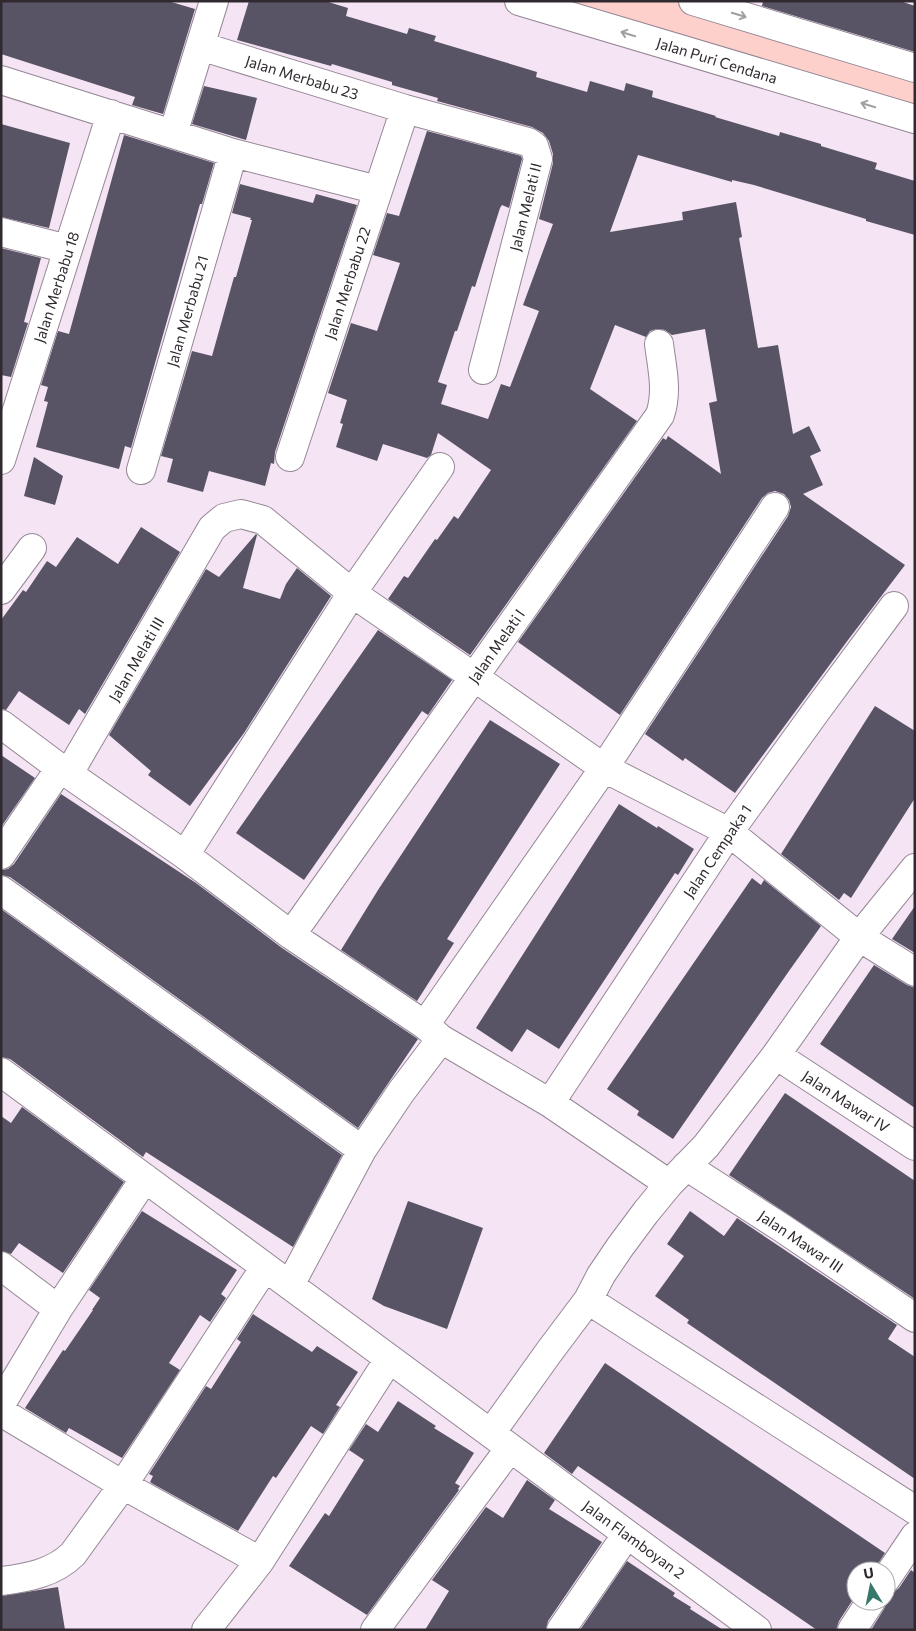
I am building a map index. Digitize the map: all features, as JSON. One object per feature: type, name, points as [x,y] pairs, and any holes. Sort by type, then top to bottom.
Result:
[{"type":"street","points":[[173,134],[214,1]]},
{"type":"street","name":"Jalan Puri Cendana","points":[[519,1],[915,119]]},
{"type":"street","points":[[693,1],[915,68]]},
{"type":"street","name":"Jalan Merbabu 23","points":[[200,46],[405,108]]},
{"type":"street","points":[[1,80],[233,153],[378,190]]},
{"type":"street","name":"Jalan Merbabu 22","points":[[290,457],[405,108]]},
{"type":"street","name":"Jalan Melati II","points":[[405,108],[528,142],[534,146],[537,154],[538,159],[483,370]]},
{"type":"street","name":"Jalan Merbabu 18","points":[[1,460],[12,386],[68,249],[111,114]]},
{"type":"street","name":"Jalan Merbabu 21","points":[[141,470],[233,153]]},
{"type":"street","points":[[1,232],[68,249]]},
{"type":"street","name":"Jalan Melati I","points":[[291,934],[660,415],[664,403],[665,389],[659,344]]},
{"type":"street","points":[[185,855],[352,593],[440,467]]},
{"type":"street","points":[[290,1285],[362,1150],[401,1092],[433,1032],[775,507]]},
{"type":"street","name":"Jalan Melati III","points":[[1,855],[65,770],[212,528],[224,518],[241,514],[263,520],[352,593],[604,768],[729,832],[859,937],[915,972]]},
{"type":"street","points":[[1,590],[32,548]]},
{"type":"street","name":"Jalan Cempaka 1","points":[[550,1103],[729,832],[894,606]]},
{"type":"street","points":[[1,724],[65,770]]},
{"type":"street","name":"Jalan Mawar III","points":[[65,770],[185,855],[291,934],[433,1032],[550,1103],[677,1175],[782,1228],[915,1318]]},
{"type":"street","points":[[375,1630],[501,1441],[549,1352],[588,1300],[620,1247],[677,1175],[706,1146],[776,1055],[859,937],[915,868]]},
{"type":"street","points":[[1,890],[362,1150]]},
{"type":"street","name":"Jalan Mawar IV","points":[[776,1055],[915,1146]]},
{"type":"street","name":"Jalan Flamboyan 2","points":[[1,1072],[757,1630]]},
{"type":"street","points":[[1,1404],[58,1309],[145,1178]]},
{"type":"street","points":[[1,1266],[58,1309]]},
{"type":"street","points":[[1,1581],[18,1579],[52,1570],[64,1564],[73,1554],[123,1485],[265,1267]]},
{"type":"street","points":[[588,1300],[915,1510]]},
{"type":"street","points":[[206,1630],[260,1561],[389,1359]]},
{"type":"street","points":[[1,1412],[123,1485],[260,1561]]},
{"type":"street","points":[[561,1630],[627,1534]]},
{"type":"street","points":[[896,1564],[915,1536]]},
{"type":"street","points":[[852,1630],[864,1611]]},
{"type":"shaded area","points":[[519,1],[693,1],[915,68],[915,119]]},
{"type":"building","points":[[1,1],[168,1],[195,9],[163,114],[132,105],[135,97],[1,54]]},
{"type":"building","points":[[249,1],[325,1],[348,8],[346,16],[407,34],[409,28],[436,36],[434,41],[537,72],[536,77],[587,92],[590,81],[624,91],[626,83],[653,91],[652,97],[779,136],[780,132],[821,144],[821,146],[877,163],[875,169],[915,181],[915,235],[754,185],[732,180],[732,182],[638,155],[610,232],[683,220],[682,212],[736,202],[742,237],[739,238],[758,348],[778,345],[793,434],[809,426],[821,451],[810,456],[823,485],[803,494],[905,565],[735,793],[685,758],[683,761],[645,734],[788,516],[791,507],[789,500],[784,494],[775,491],[768,493],[762,498],[620,715],[518,642],[663,438],[666,440],[668,436],[721,474],[709,403],[717,401],[705,329],[672,335],[665,330],[657,329],[650,331],[646,337],[615,325],[590,389],[637,421],[470,655],[388,599],[404,576],[408,578],[435,539],[437,540],[454,516],[458,519],[491,470],[438,433],[431,455],[427,458],[383,444],[377,461],[336,447],[343,424],[340,423],[347,400],[328,393],[351,323],[377,331],[400,263],[373,255],[387,213],[399,216],[427,131],[521,156],[522,159],[509,208],[502,205],[500,208],[475,287],[472,286],[438,382],[447,385],[441,404],[488,419],[501,384],[510,387],[539,311],[523,305],[553,224],[539,219],[553,163],[553,154],[549,141],[543,133],[532,127],[437,101],[438,98],[392,85],[392,82],[332,64],[331,66],[237,40]]},
{"type":"building","points":[[763,1],[900,1],[915,6],[915,52],[762,6]]},
{"type":"building","points":[[204,86],[257,98],[246,140],[192,124]]},
{"type":"building","points":[[1,124],[70,143],[49,228],[1,217]]},
{"type":"building","points":[[124,135],[214,163],[202,204],[200,204],[131,448],[125,446],[119,469],[36,447],[48,402],[44,401],[48,387],[41,385],[58,331],[69,334]]},
{"type":"building","points":[[240,184],[313,203],[316,194],[357,205],[275,452],[274,464],[271,463],[265,486],[209,471],[203,492],[167,482],[173,459],[161,456],[192,351],[212,356],[234,277],[236,277],[252,220],[250,220],[251,218],[232,213]]},
{"type":"building","points":[[1,248],[41,258],[24,322],[28,323],[11,377],[1,375]]},
{"type":"building","points":[[34,457],[63,476],[55,505],[24,496]]},
{"type":"building","points":[[141,527],[180,552],[85,714],[79,709],[69,725],[19,691],[6,710],[1,709],[1,620],[23,590],[26,592],[47,561],[56,567],[77,537],[118,564]]},
{"type":"building","points":[[256,534],[243,588],[280,599],[286,584],[297,568],[331,596],[244,733],[190,806],[148,775],[151,771],[109,735],[206,569],[219,577]]},
{"type":"building","points":[[378,630],[452,680],[428,715],[422,711],[304,880],[236,833]]},
{"type":"building","points":[[875,706],[915,731],[915,798],[851,898],[844,893],[839,900],[781,854]]},
{"type":"building","points":[[490,720],[560,764],[447,939],[454,943],[417,1001],[341,950],[378,890]]},
{"type":"building","points":[[1,755],[35,778],[1,827]]},
{"type":"building","points":[[61,794],[196,883],[282,948],[418,1039],[358,1128],[10,877],[1,875],[1,870],[8,869],[14,864]]},
{"type":"building","points":[[619,804],[694,849],[678,875],[675,873],[559,1049],[527,1029],[512,1052],[476,1028]]},
{"type":"building","points":[[752,878],[761,885],[764,880],[821,926],[673,1139],[637,1115],[639,1111],[607,1089]]},
{"type":"building","points":[[915,906],[915,953],[892,939]]},
{"type":"building","points":[[1,909],[342,1155],[293,1247],[146,1152],[143,1157],[10,1059],[1,1057]]},
{"type":"building","points":[[874,965],[915,988],[915,1108],[820,1044]]},
{"type":"building","points":[[785,1093],[915,1181],[915,1299],[729,1175]]},
{"type":"building","points":[[22,1107],[124,1182],[63,1273],[19,1243],[11,1254],[1,1251],[1,1116],[11,1123]]},
{"type":"building","points":[[408,1201],[483,1228],[447,1329],[384,1306],[372,1299]]},
{"type":"building","points":[[142,1211],[237,1270],[221,1294],[226,1298],[210,1322],[200,1315],[169,1363],[180,1370],[122,1458],[69,1428],[66,1433],[25,1408],[63,1350],[65,1351],[93,1310],[100,1298],[89,1290]]},
{"type":"building","points":[[690,1211],[724,1236],[737,1218],[897,1325],[888,1339],[915,1357],[915,1479],[687,1323],[689,1320],[655,1296],[684,1256],[667,1244]]},
{"type":"building","points":[[253,1314],[312,1352],[317,1346],[358,1372],[336,1405],[340,1407],[323,1434],[311,1426],[276,1478],[273,1476],[238,1531],[153,1484],[150,1482],[153,1476],[149,1474],[206,1386],[211,1389],[241,1342],[237,1339]]},
{"type":"building","points":[[605,1363],[885,1553],[880,1561],[846,1561],[846,1610],[836,1630],[817,1630],[578,1466],[572,1474],[544,1453]]},
{"type":"building","points":[[398,1401],[436,1426],[434,1428],[474,1453],[455,1483],[460,1486],[459,1490],[367,1615],[289,1566],[325,1513],[329,1516],[364,1460],[349,1450],[366,1424],[378,1432]]},
{"type":"building","points":[[527,1480],[555,1500],[549,1509],[602,1542],[548,1621],[546,1630],[425,1630],[449,1591],[432,1580],[486,1507],[503,1518]]},
{"type":"building","points":[[627,1561],[675,1593],[673,1596],[691,1607],[690,1609],[723,1630],[580,1630]]},
{"type":"building","points":[[911,1570],[915,1573],[915,1630],[871,1630],[883,1611],[896,1611],[896,1590]]},
{"type":"building","points":[[58,1587],[65,1630],[1,1630],[1,1596]]}]
